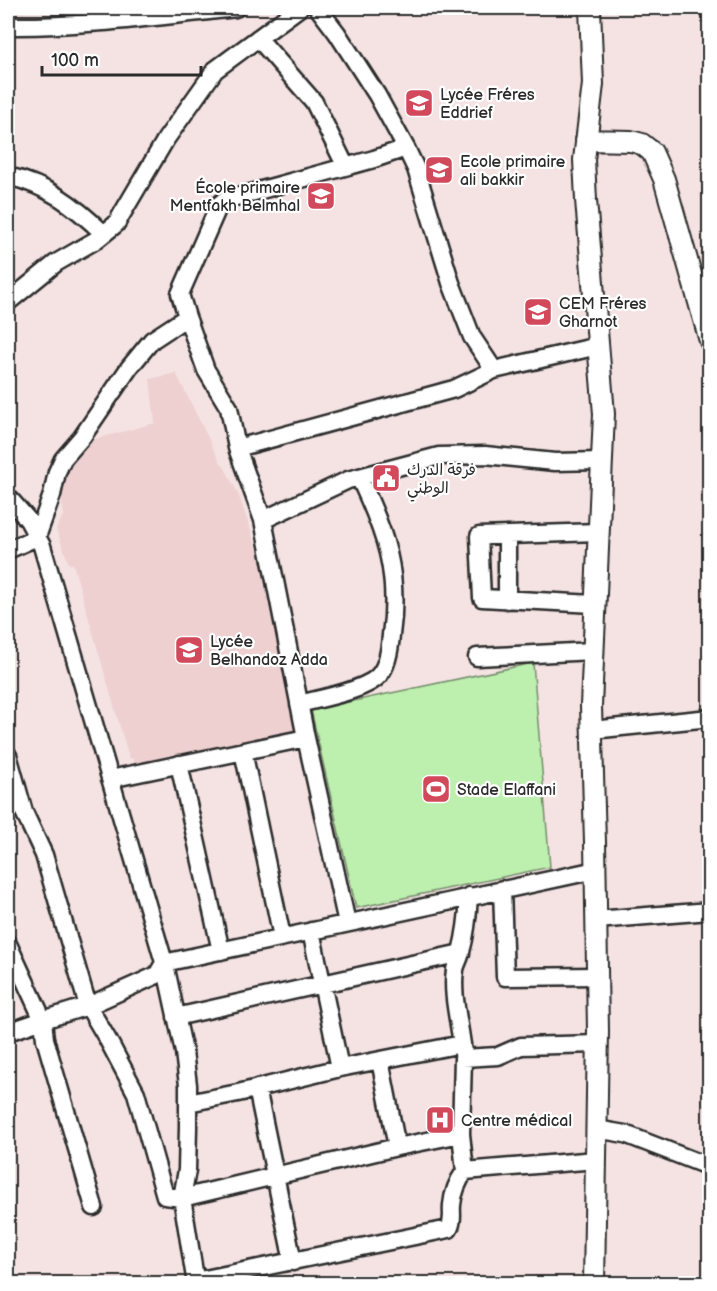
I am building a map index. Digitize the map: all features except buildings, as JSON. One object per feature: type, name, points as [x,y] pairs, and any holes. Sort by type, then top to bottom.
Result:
[{"type":"main road","points":[[590,8],[593,84],[584,160],[585,200],[604,414],[594,604],[592,730],[598,1044],[594,1284]]},
{"type":"main road","points":[[586,140],[631,141],[642,144],[652,152],[667,189],[710,341]]},
{"type":"street","points":[[8,27],[51,27],[133,14],[236,8]]},
{"type":"street","points":[[8,302],[56,263],[104,234],[116,224],[166,139],[215,70],[300,8],[307,11],[317,8],[337,33],[377,95],[406,148],[416,169],[451,283],[472,337],[494,370]]},
{"type":"street","points":[[258,38],[314,102],[345,165]]},
{"type":"street","points":[[347,923],[306,738],[263,520],[237,448],[230,408],[206,370],[180,294],[219,205],[225,200],[406,148]]},
{"type":"street","points":[[8,176],[39,186],[58,196],[78,209],[104,234]]},
{"type":"street","points":[[8,550],[38,537],[63,459],[82,437],[129,368],[152,340],[187,317]]},
{"type":"street","points":[[237,448],[454,389],[494,370],[598,346]]},
{"type":"street","points":[[263,520],[348,480],[439,456],[485,454],[555,462],[601,461]]},
{"type":"street","points":[[299,704],[360,688],[380,675],[389,654],[395,607],[390,555],[378,516],[358,477]]},
{"type":"street","points":[[8,498],[28,520],[42,546],[164,963],[184,1052],[188,1103],[187,1170],[182,1198],[195,1282],[449,1229],[453,1222],[452,1204],[459,1180],[465,1171],[461,1134],[462,1051],[454,987],[455,968],[461,953],[468,919],[469,896]]},
{"type":"street","points":[[594,604],[482,598],[479,536],[598,532]]},
{"type":"street","points":[[507,535],[507,600]]},
{"type":"street","points":[[477,657],[593,651]]},
{"type":"street","points":[[592,730],[710,718]]},
{"type":"street","points":[[110,779],[306,738]]},
{"type":"street","points":[[243,751],[282,937]]},
{"type":"street","points":[[8,755],[24,812],[44,855],[88,1006],[136,1093],[165,1196],[182,1198],[461,1134]]},
{"type":"street","points":[[179,764],[221,951]]},
{"type":"street","points":[[8,1032],[88,1006],[157,975],[164,963],[596,870]]},
{"type":"street","points":[[502,889],[505,977],[597,976]]},
{"type":"street","points":[[596,920],[710,911]]},
{"type":"street","points":[[312,931],[340,1068]]},
{"type":"street","points":[[8,944],[43,1020],[45,1039],[94,1207]]},
{"type":"street","points":[[176,1017],[461,953]]},
{"type":"street","points":[[188,1103],[380,1060],[462,1051],[498,1056],[521,1046],[598,1044]]},
{"type":"street","points":[[380,1060],[397,1147]]},
{"type":"street","points":[[257,1089],[293,1262]]},
{"type":"street","points":[[596,1129],[625,1134],[710,1167]]},
{"type":"street","points":[[465,1171],[596,1160]]},
{"type":"shaded area","name":"Lycée Belhandoz Adda","points":[[176,373],[239,496],[261,561],[299,735],[183,761],[174,754],[135,765],[133,759],[129,758],[73,564],[69,564],[56,529],[64,514],[60,493],[67,462],[88,441],[155,423],[150,379]]},
{"type":"green space","name":"Stade Elaffani","points":[[533,663],[550,867],[356,908],[311,710]]},
{"type":"place","name":"Lycée Fréres Eddrief","points":[[419,103]]},
{"type":"place","name":"Ecole primaire ali bakkir","points":[[439,170]]},
{"type":"place","name":"École primaire Mentfakh Belmhal","points":[[321,196]]},
{"type":"place","name":"CEM Fréres Gharnot","points":[[538,312]]},
{"type":"place","name":"فرقة الدرك الوطني","points":[[386,478]]},
{"type":"place","name":"Lycée Belhandoz Adda","points":[[189,650]]},
{"type":"place","name":"Stade Elaffani","points":[[436,789]]},
{"type":"place","name":"Centre médical","points":[[440,1120]]}]
